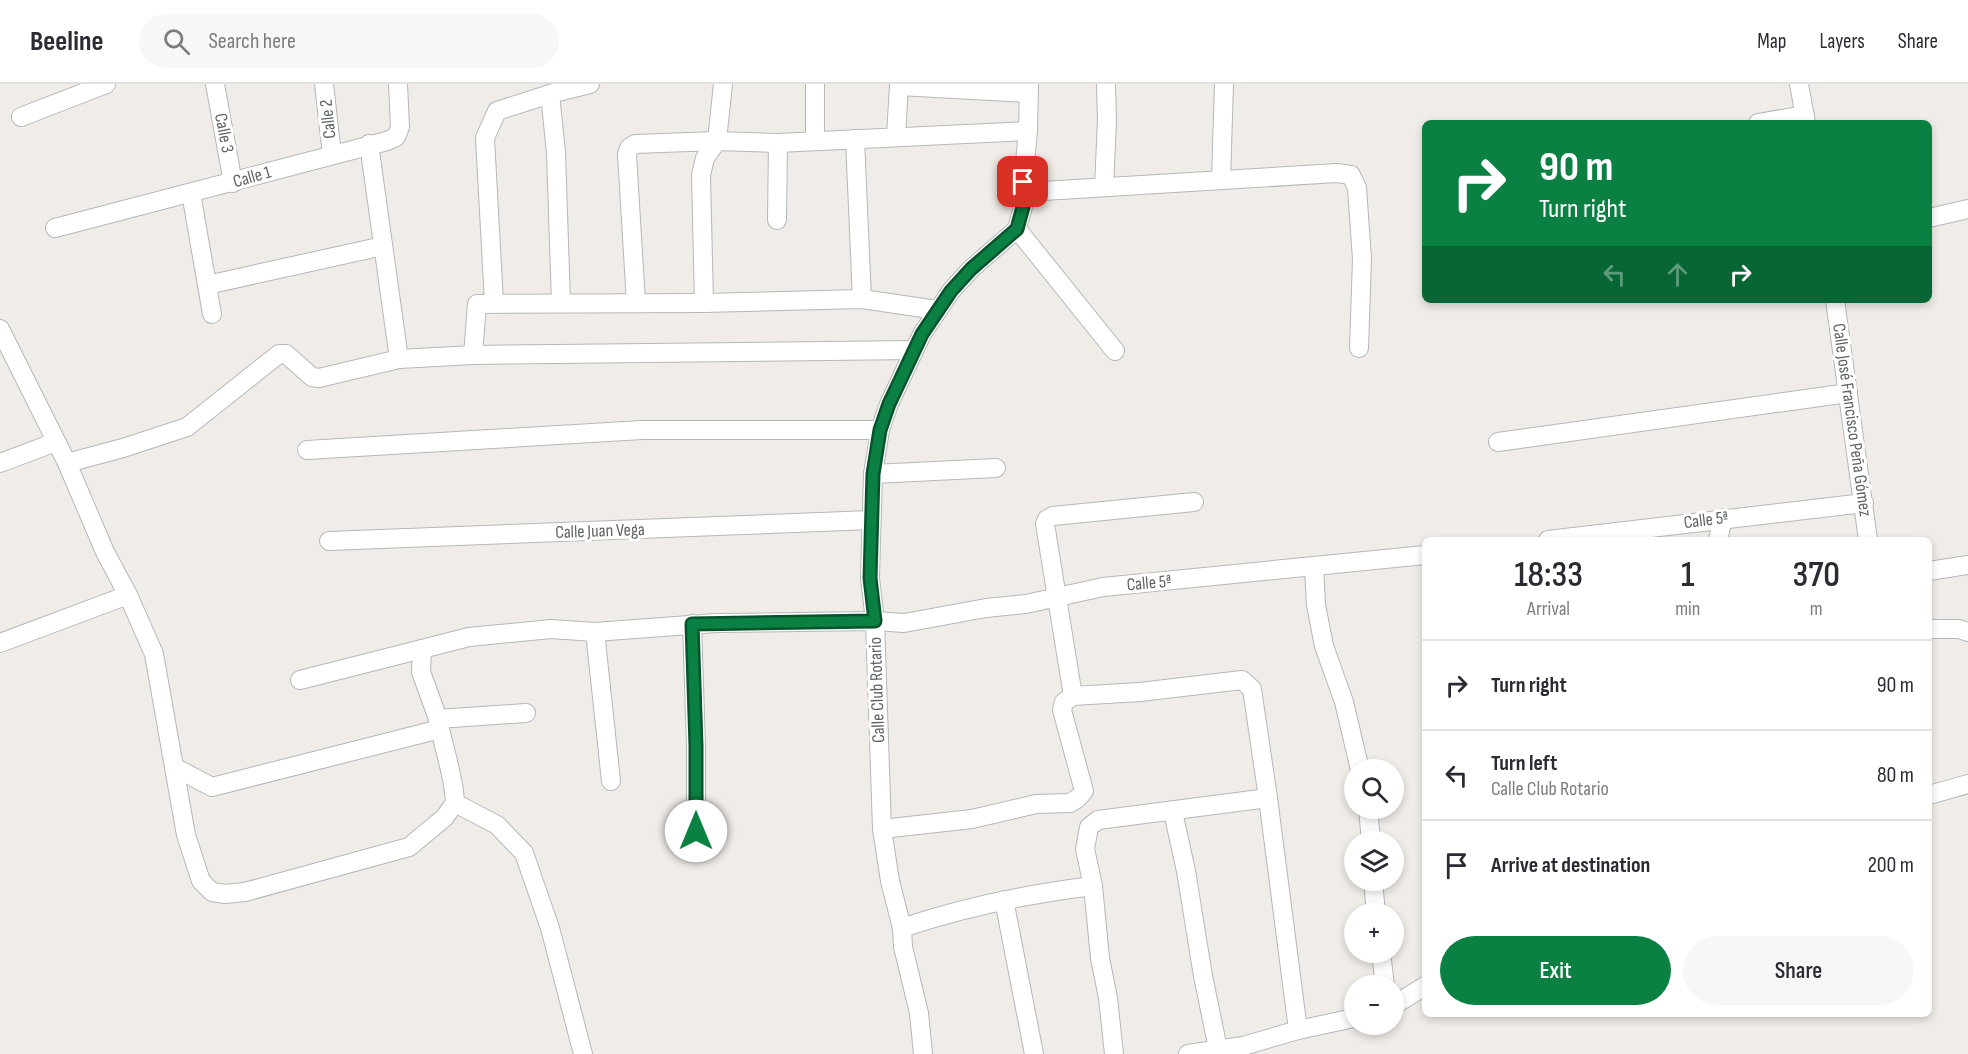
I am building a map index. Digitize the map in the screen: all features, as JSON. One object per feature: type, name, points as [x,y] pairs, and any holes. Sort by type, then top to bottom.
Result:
[{"type":"street","points":[[21,117],[106,84]]},
{"type":"street","name":"Calle 3","points":[[215,84],[233,183]]},
{"type":"street","name":"Calle 2","points":[[324,84],[332,155]]},
{"type":"street","name":"Calle 1","points":[[55,228],[387,141],[396,136],[400,127],[398,84]]},
{"type":"street","points":[[494,303],[485,138],[497,111],[590,84]]},
{"type":"street","points":[[704,303],[700,175],[705,158],[717,141],[723,84]]},
{"type":"street","points":[[815,84],[815,141]]},
{"type":"street","points":[[1104,187],[1106,84]]},
{"type":"street","points":[[1221,180],[1224,84]]},
{"type":"street","points":[[1799,84],[1805,119]]},
{"type":"street","points":[[896,137],[899,85],[1029,88],[1023,182],[1027,192],[1017,229],[1115,351]]},
{"type":"street","points":[[550,94],[556,153],[561,303]]},
{"type":"street","points":[[636,303],[627,154],[629,148],[635,144],[815,141],[1028,131]]},
{"type":"street","points":[[855,139],[862,299]]},
{"type":"street","points":[[777,220],[778,142]]},
{"type":"street","points":[[369,144],[399,359]]},
{"type":"street","points":[[1027,192],[1337,173],[1351,176],[1357,188],[1362,259],[1359,348]]},
{"type":"street","points":[[191,193],[212,314]]},
{"type":"street","points":[[1932,217],[1968,209]]},
{"type":"street","name":"Calle Club Rotario","points":[[923,1054],[919,1013],[903,947],[902,928],[890,881],[882,830],[875,621],[870,578],[873,474],[880,430],[889,404],[914,350],[937,310],[971,269],[1017,229]]},
{"type":"street","points":[[207,285],[384,246]]},
{"type":"street","points":[[472,356],[477,304],[704,303],[862,299],[937,310]]},
{"type":"street","name":"Calle José Francisco Peña Gómez","points":[[1835,303],[1868,537]]},
{"type":"street","points":[[0,328],[67,463],[105,552],[128,595],[154,654],[186,835],[201,881],[212,892],[225,894],[268,887],[409,847],[444,818],[455,803],[453,778],[439,724],[421,672],[422,650]]},
{"type":"street","points":[[67,463],[187,427],[279,354],[286,354],[312,377],[319,378],[399,359],[914,350]]},
{"type":"street","points":[[1498,442],[1848,393]]},
{"type":"street","points":[[308,450],[642,430],[880,430]]},
{"type":"street","points":[[0,463],[56,442]]},
{"type":"street","points":[[873,474],[996,468]]},
{"type":"street","points":[[1073,696],[1045,524],[1047,519],[1053,516],[1194,502]]},
{"type":"street","name":"Calle 5ª","points":[[1572,537],[1864,503]]},
{"type":"street","points":[[1719,537],[1723,518]]},
{"type":"street","name":"Calle Juan Vega","points":[[329,541],[871,520]]},
{"type":"street","name":"Calle 5ª","points":[[300,680],[468,638],[551,629],[595,632],[692,624],[875,621],[904,623],[1058,597],[1103,586],[1422,555]]},
{"type":"street","points":[[1314,567],[1316,605],[1324,646],[1344,702],[1357,759]]},
{"type":"street","points":[[1932,571],[1968,569]]},
{"type":"street","points":[[0,643],[128,595]]},
{"type":"street","points":[[692,624],[696,831]]},
{"type":"street","points":[[1932,629],[1959,629],[1968,632]]},
{"type":"street","points":[[595,632],[611,781]]},
{"type":"street","points":[[882,830],[972,819],[1036,804],[1070,803],[1078,798],[1084,791],[1062,710],[1064,702],[1073,696],[1140,692],[1242,680],[1252,689],[1298,1030]]},
{"type":"street","points":[[174,767],[212,787],[439,724],[526,713]]},
{"type":"street","points":[[1932,794],[1968,784]]},
{"type":"street","points":[[1078,798],[1089,827],[1085,849],[1093,886],[1100,958],[1108,998],[1114,1054]]},
{"type":"street","points":[[1089,827],[1098,820],[1268,798]]},
{"type":"street","points":[[455,803],[497,825],[524,853],[550,928],[583,1054]]},
{"type":"street","points":[[1173,812],[1218,1049]]},
{"type":"street","points":[[902,928],[940,915],[1004,900],[1042,892],[1093,886]]},
{"type":"street","points":[[1004,900],[1034,1054]]},
{"type":"street","points":[[1404,999],[1422,988]]},
{"type":"street","points":[[1188,1054],[1218,1049],[1244,1050],[1298,1030],[1344,1020]]},
{"type":"route","points":[[696,831],[692,624],[875,621],[870,578],[871,520],[873,474],[880,430],[905,367],[937,310],[971,269],[1017,229],[1027,192],[1023,182]]}]
